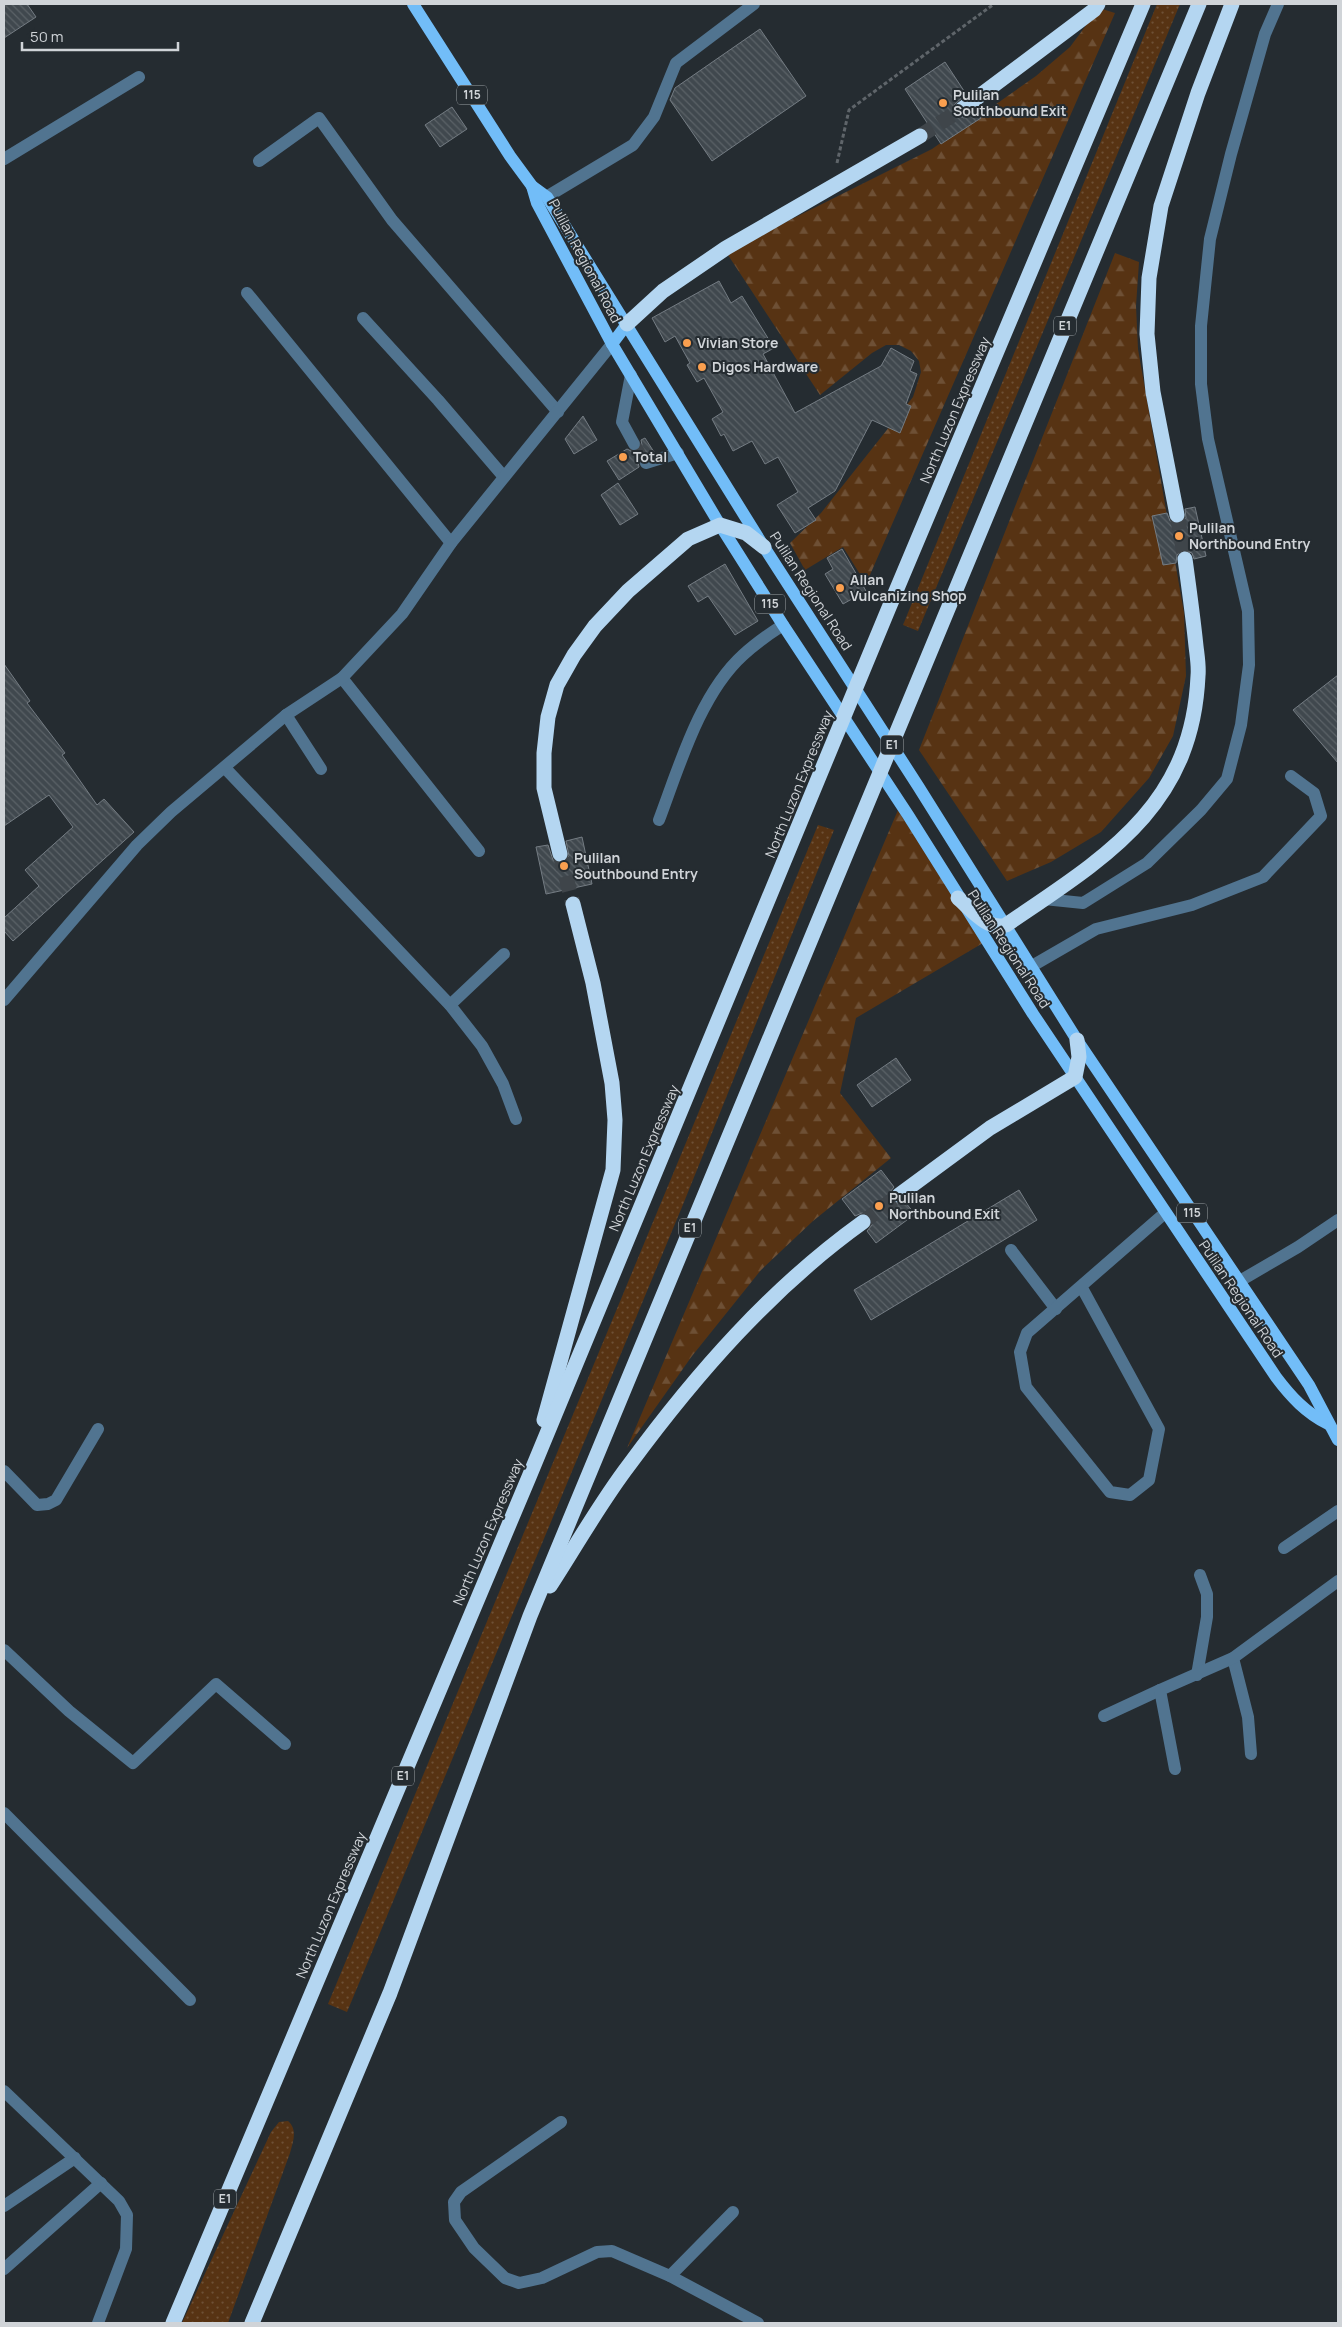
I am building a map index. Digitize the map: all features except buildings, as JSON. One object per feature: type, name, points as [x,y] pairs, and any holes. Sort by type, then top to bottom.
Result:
[{"type":"highway","points":[[962,109],[1094,10],[1098,4]]},
{"type":"highway","name":"North Luzon Expressway","points":[[173,2323],[529,1477],[888,610],[1143,4]]},
{"type":"highway","name":"E1","points":[[252,2323],[390,1993],[530,1616],[1199,4]]},
{"type":"highway","points":[[1177,515],[1153,392],[1147,334],[1149,278],[1161,206],[1198,93],[1232,4]]},
{"type":"highway","points":[[627,324],[663,291],[726,248],[920,136]]},
{"type":"highway","points":[[560,854],[544,788],[544,753],[548,718],[557,685],[574,656],[595,626],[628,591],[688,539],[720,525],[746,533],[764,547]]},
{"type":"highway","points":[[958,898],[988,923],[1000,927],[1006,925],[1092,866],[1138,826],[1164,792],[1181,757],[1193,720],[1199,674],[1185,559]]},
{"type":"highway","points":[[529,1477],[613,1170],[615,1120],[612,1083],[593,983],[573,904]]},
{"type":"highway","points":[[899,1195],[990,1128],[1075,1077],[1079,1057],[1078,1040]]},
{"type":"highway","points":[[530,1616],[628,1466],[751,1316],[828,1247],[863,1222]]},
{"type":"main road","name":"Pulilan Regional Road","points":[[413,4],[510,156],[627,324],[764,547],[1078,1040],[1238,1282],[1309,1385],[1338,1440]]},
{"type":"main road","name":"Pulilan Regional Road","points":[[542,200],[612,344],[720,525],[783,625],[908,815],[958,898],[1075,1077],[1276,1377],[1292,1397],[1312,1416],[1328,1424]]},
{"type":"main road","points":[[612,344],[627,324]]},
{"type":"street","points":[[542,200],[634,145],[654,117],[676,63],[754,4]]},
{"type":"street","points":[[1044,899],[1083,903],[1147,863],[1201,810],[1228,778],[1241,725],[1249,665],[1248,611],[1208,439],[1201,384],[1201,326],[1212,230],[1231,154],[1260,53],[1278,4]]},
{"type":"street","points":[[4,159],[139,77]]},
{"type":"street","points":[[259,161],[319,118],[392,220],[558,412]]},
{"type":"street","points":[[247,293],[451,543]]},
{"type":"street","points":[[362,318],[438,400],[504,477]]},
{"type":"street","points":[[6,991],[137,845],[172,812],[286,715],[342,678],[402,614],[451,543],[612,344]]},
{"type":"street","points":[[631,375],[622,422],[634,444]]},
{"type":"street","points":[[646,463],[678,453]]},
{"type":"street","points":[[659,820],[687,748],[715,691],[742,655],[783,625]]},
{"type":"street","points":[[342,678],[478,851]]},
{"type":"street","points":[[286,715],[321,769]]},
{"type":"street","points":[[225,768],[450,1005],[482,1046],[503,1084],[516,1119]]},
{"type":"street","points":[[1032,966],[1096,929],[1192,906],[1263,878],[1321,816],[1314,793],[1291,776]]},
{"type":"street","points":[[450,1005],[504,954]]},
{"type":"street","points":[[1081,1286],[1159,1429],[1148,1480],[1130,1495],[1110,1492],[1026,1387],[1020,1352],[1027,1333],[1165,1212]]},
{"type":"street","points":[[1238,1282],[1298,1247],[1338,1220]]},
{"type":"street","points":[[1011,1250],[1056,1309]]},
{"type":"street","points":[[4,1471],[37,1504],[48,1504],[56,1500],[98,1430]]},
{"type":"street","points":[[1284,1548],[1338,1511]]},
{"type":"street","points":[[1197,1675],[1208,1617],[1207,1594],[1200,1575]]},
{"type":"street","points":[[1104,1716],[1233,1658],[1338,1582]]},
{"type":"street","points":[[4,1650],[69,1711],[133,1763],[216,1684],[285,1744]]},
{"type":"street","points":[[1233,1658],[1248,1717],[1251,1754]]},
{"type":"street","points":[[1160,1690],[1176,1769]]},
{"type":"street","points":[[4,1813],[190,2000]]},
{"type":"street","points":[[4,2091],[119,2201],[127,2215],[126,2250],[98,2323]]},
{"type":"street","points":[[561,2122],[461,2192],[454,2202],[455,2220],[474,2248],[505,2278],[519,2283],[542,2278],[597,2252],[612,2251],[670,2276],[758,2323]]},
{"type":"street","points":[[4,2206],[75,2158]]},
{"type":"street","points":[[4,2270],[101,2183]]},
{"type":"street","points":[[670,2276],[734,2212]]},
{"type":"path","points":[[831,188],[849,110],[994,4]]},
{"type":"green space","points":[[1157,4],[1180,4],[918,631],[903,625]]},
{"type":"green space","points":[[1099,8],[1115,13],[866,584],[843,547],[805,570],[790,543],[821,513],[913,397],[921,372],[919,361],[911,351],[899,345],[886,345],[872,353],[820,395],[726,252],[932,149],[1036,76],[1070,47]]},
{"type":"green space","points":[[1115,253],[1139,262],[1136,306],[1138,349],[1184,613],[1186,676],[1173,736],[1149,778],[1101,832],[1051,862],[1007,881],[919,750]]},
{"type":"green space","points":[[898,810],[983,943],[856,1018],[840,1093],[891,1158],[813,1221],[761,1270],[692,1356],[627,1448]]},
{"type":"green space","points":[[818,825],[834,830],[682,1207],[347,2012],[328,2004]]},
{"type":"green space","points":[[288,2121],[294,2132],[290,2153],[228,2323],[182,2323],[271,2132],[279,2122]]},
{"type":"tunnel","points":[[920,136],[962,109]]},
{"type":"tunnel","points":[[634,444],[646,463]]},
{"type":"tunnel","points":[[1177,515],[1185,559]]},
{"type":"tunnel","points":[[560,854],[573,904]]},
{"type":"tunnel","points":[[863,1222],[899,1195]]},
{"type":"place","name":"Pulilan Southbound Exit","points":[[943,103]]},
{"type":"place","name":"Vivian Store","points":[[687,343]]},
{"type":"place","name":"Digos Hardware","points":[[702,367]]},
{"type":"place","name":"Total","points":[[623,457]]},
{"type":"place","name":"Pulilan Northbound Entry","points":[[1179,536]]},
{"type":"place","name":"Allan Vulcanizing Shop","points":[[840,588]]},
{"type":"place","name":"Pulilan Southbound Entry","points":[[564,866]]},
{"type":"place","name":"Pulilan Northbound Exit","points":[[879,1206]]}]
